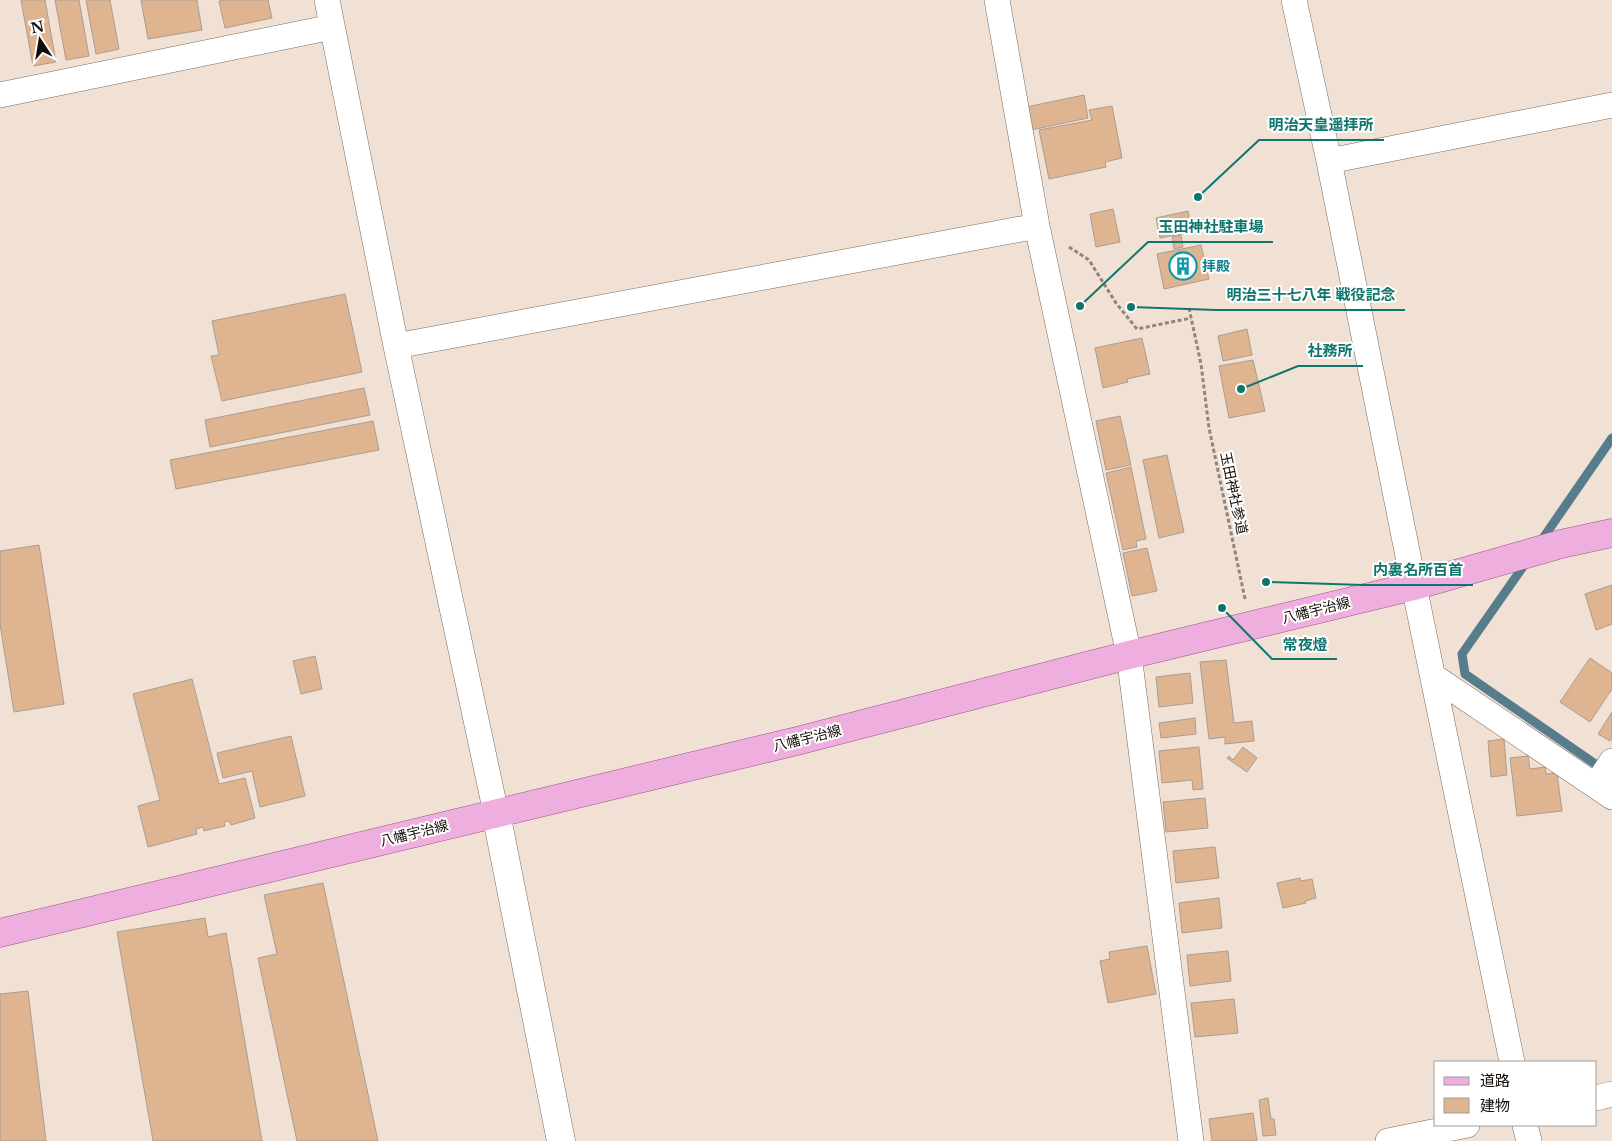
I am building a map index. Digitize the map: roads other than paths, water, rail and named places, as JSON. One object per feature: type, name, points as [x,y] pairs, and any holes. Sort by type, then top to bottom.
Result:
[{"type":"main road","name":"八幡宇治線","points":[[0,933],[797,741],[1129,655],[1414,586],[1561,544],[1612,533]]},
{"type":"street","points":[[327,0],[396,346],[496,813],[561,1141]]},
{"type":"street","points":[[996,0],[1037,226],[1129,655],[1191,1141]]},
{"type":"street","points":[[1294,0],[1330,160],[1414,586],[1512,1061]]},
{"type":"street","points":[[0,96],[332,27]]},
{"type":"street","points":[[1330,160],[1612,105]]},
{"type":"street","points":[[396,346],[1037,226]]},
{"type":"street","points":[[1433,676],[1605,780]]},
{"type":"street","points":[[1597,1098],[1612,1094]]},
{"type":"street","points":[[1388,1141],[1462,1126]]},
{"type":"street","points":[[1525,1126],[1529,1141]]},
{"type":"waterway","points":[[1539,544],[1612,438]]},
{"type":"waterway","points":[[1527,561],[1462,654],[1465,674],[1604,770]]},
{"type":"place","name":"明治天皇遥拝所","points":[[1198,197]]},
{"type":"place","name":"拝殿","points":[[1183,266]]},
{"type":"place","name":"玉田神社駐車場","points":[[1080,306]]},
{"type":"place","name":"明治三十七八年 戦役記念","points":[[1131,307]]},
{"type":"place","name":"社務所","points":[[1241,389]]},
{"type":"place","name":"内裏名所百首","points":[[1266,582]]},
{"type":"place","name":"常夜燈","points":[[1222,608]]}]
